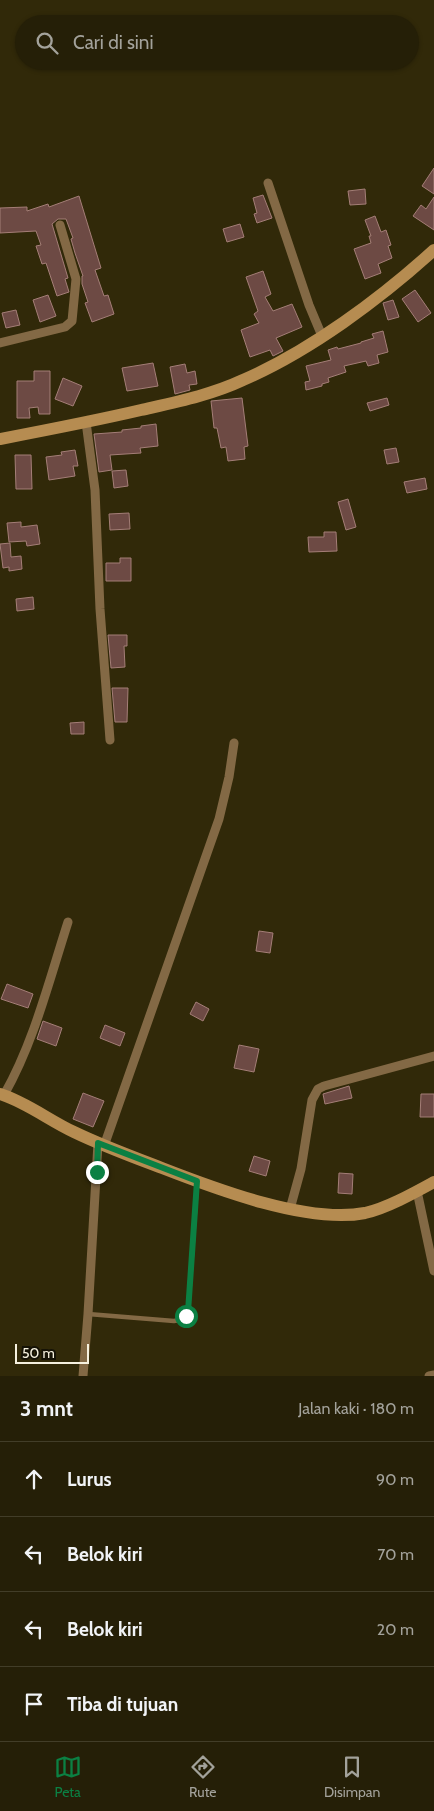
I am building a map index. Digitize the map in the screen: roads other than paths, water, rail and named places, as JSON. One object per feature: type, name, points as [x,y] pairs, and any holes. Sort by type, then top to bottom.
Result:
[{"type":"street","points":[[268,183],[309,305],[322,336]]},
{"type":"street","points":[[0,343],[66,327],[72,321],[77,286],[76,272],[60,225]]},
{"type":"street","points":[[0,440],[206,394],[243,380],[322,336],[398,282],[434,250]]},
{"type":"street","points":[[86,422],[95,490],[100,609],[110,740]]},
{"type":"street","points":[[83,1376],[101,1144],[220,819],[234,743]]},
{"type":"street","points":[[68,922],[34,1028],[17,1072],[2,1095],[63,1127],[101,1144],[197,1181],[290,1209],[323,1215],[366,1213],[417,1192],[434,1182]]},
{"type":"street","points":[[290,1209],[301,1169],[312,1100],[318,1089],[368,1073],[434,1056]]},
{"type":"street","points":[[417,1192],[434,1271]]},
{"type":"street","points":[[429,1376],[434,1375]]},
{"type":"lane","points":[[88,1314],[174,1321],[183,1319],[186,1316],[188,1312],[197,1181]]}]
